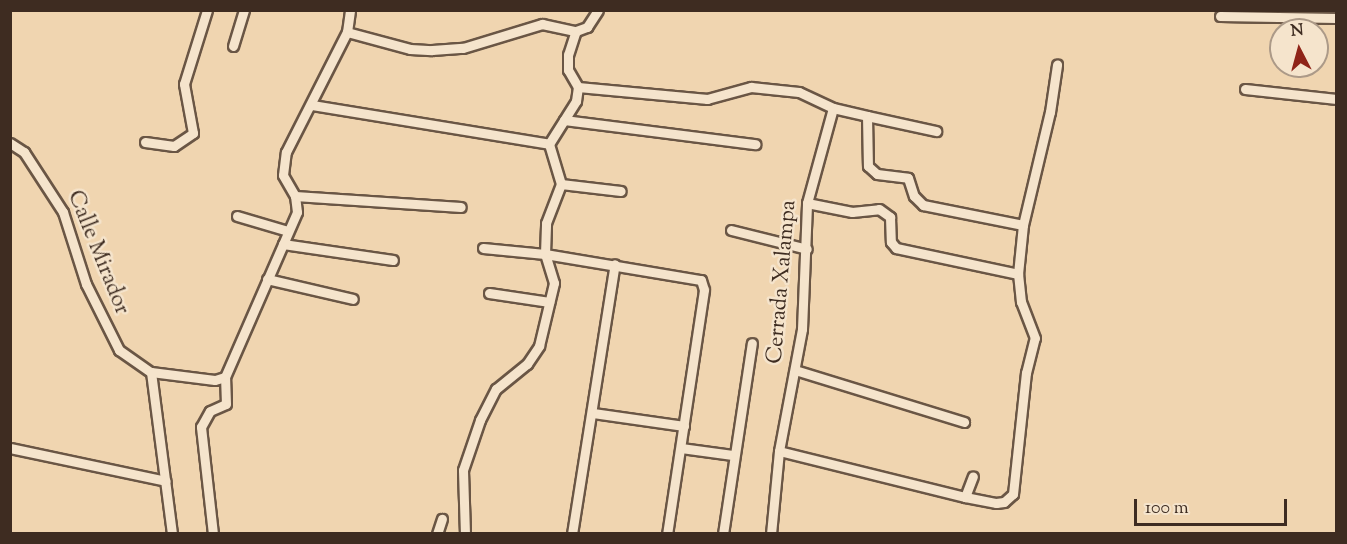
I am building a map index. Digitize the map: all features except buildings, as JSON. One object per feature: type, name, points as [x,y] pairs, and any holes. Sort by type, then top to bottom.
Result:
[{"type":"street","points":[[145,142],[174,146],[193,133],[184,84],[207,10]]},
{"type":"street","points":[[233,46],[244,10]]},
{"type":"street","points":[[213,534],[201,427],[210,411],[226,404],[225,377],[297,212],[296,196],[285,182],[283,166],[293,137],[312,105],[347,32],[350,10]]},
{"type":"street","points":[[347,32],[410,49],[463,48],[542,24],[576,31],[587,27],[598,10]]},
{"type":"street","points":[[1220,15],[1336,18]]},
{"type":"street","points":[[465,534],[463,470],[480,420],[496,389],[535,354],[549,302],[554,277],[545,254],[546,223],[561,184],[549,144],[576,101],[578,87],[567,61],[576,31]]},
{"type":"street","points":[[779,450],[996,503],[1004,502],[1013,494],[1026,374],[1035,338],[1020,302],[1018,274],[1023,225],[1050,112],[1057,65]]},
{"type":"street","points":[[578,87],[706,99],[751,87],[799,92],[833,108],[936,131]]},
{"type":"street","points":[[1245,88],[1336,99]]},
{"type":"street","points":[[312,105],[549,144]]},
{"type":"street","name":"Cerrada Xalampa","points":[[771,534],[779,450],[802,329],[807,249],[807,203],[833,108]]},
{"type":"street","points":[[867,116],[866,154],[872,171],[908,178],[914,196],[923,205],[1023,225]]},
{"type":"street","points":[[564,120],[755,144]]},
{"type":"street","name":"Calle Mirador","points":[[10,143],[24,152],[63,212],[86,284],[112,340],[130,360],[151,372]]},
{"type":"street","points":[[561,184],[621,191]]},
{"type":"street","points":[[296,196],[460,207]]},
{"type":"street","points":[[807,203],[852,212],[886,211],[890,217],[891,242],[896,248],[1018,274]]},
{"type":"street","points":[[237,216],[288,231]]},
{"type":"street","points":[[731,230],[807,249]]},
{"type":"street","points":[[283,244],[393,260]]},
{"type":"street","points":[[483,248],[615,264],[701,280],[704,290],[667,534]]},
{"type":"street","points":[[572,534],[615,264]]},
{"type":"street","points":[[267,279],[353,299]]},
{"type":"street","points":[[489,293],[549,302]]},
{"type":"street","points":[[723,534],[733,455],[752,343]]},
{"type":"street","points":[[795,370],[963,422]]},
{"type":"street","points":[[172,534],[151,372],[215,380],[225,377]]},
{"type":"street","points":[[593,413],[684,426]]},
{"type":"street","points":[[10,447],[166,481]]},
{"type":"street","points":[[681,448],[733,455]]},
{"type":"street","points":[[965,497],[973,476]]},
{"type":"street","points":[[437,534],[442,519]]}]
